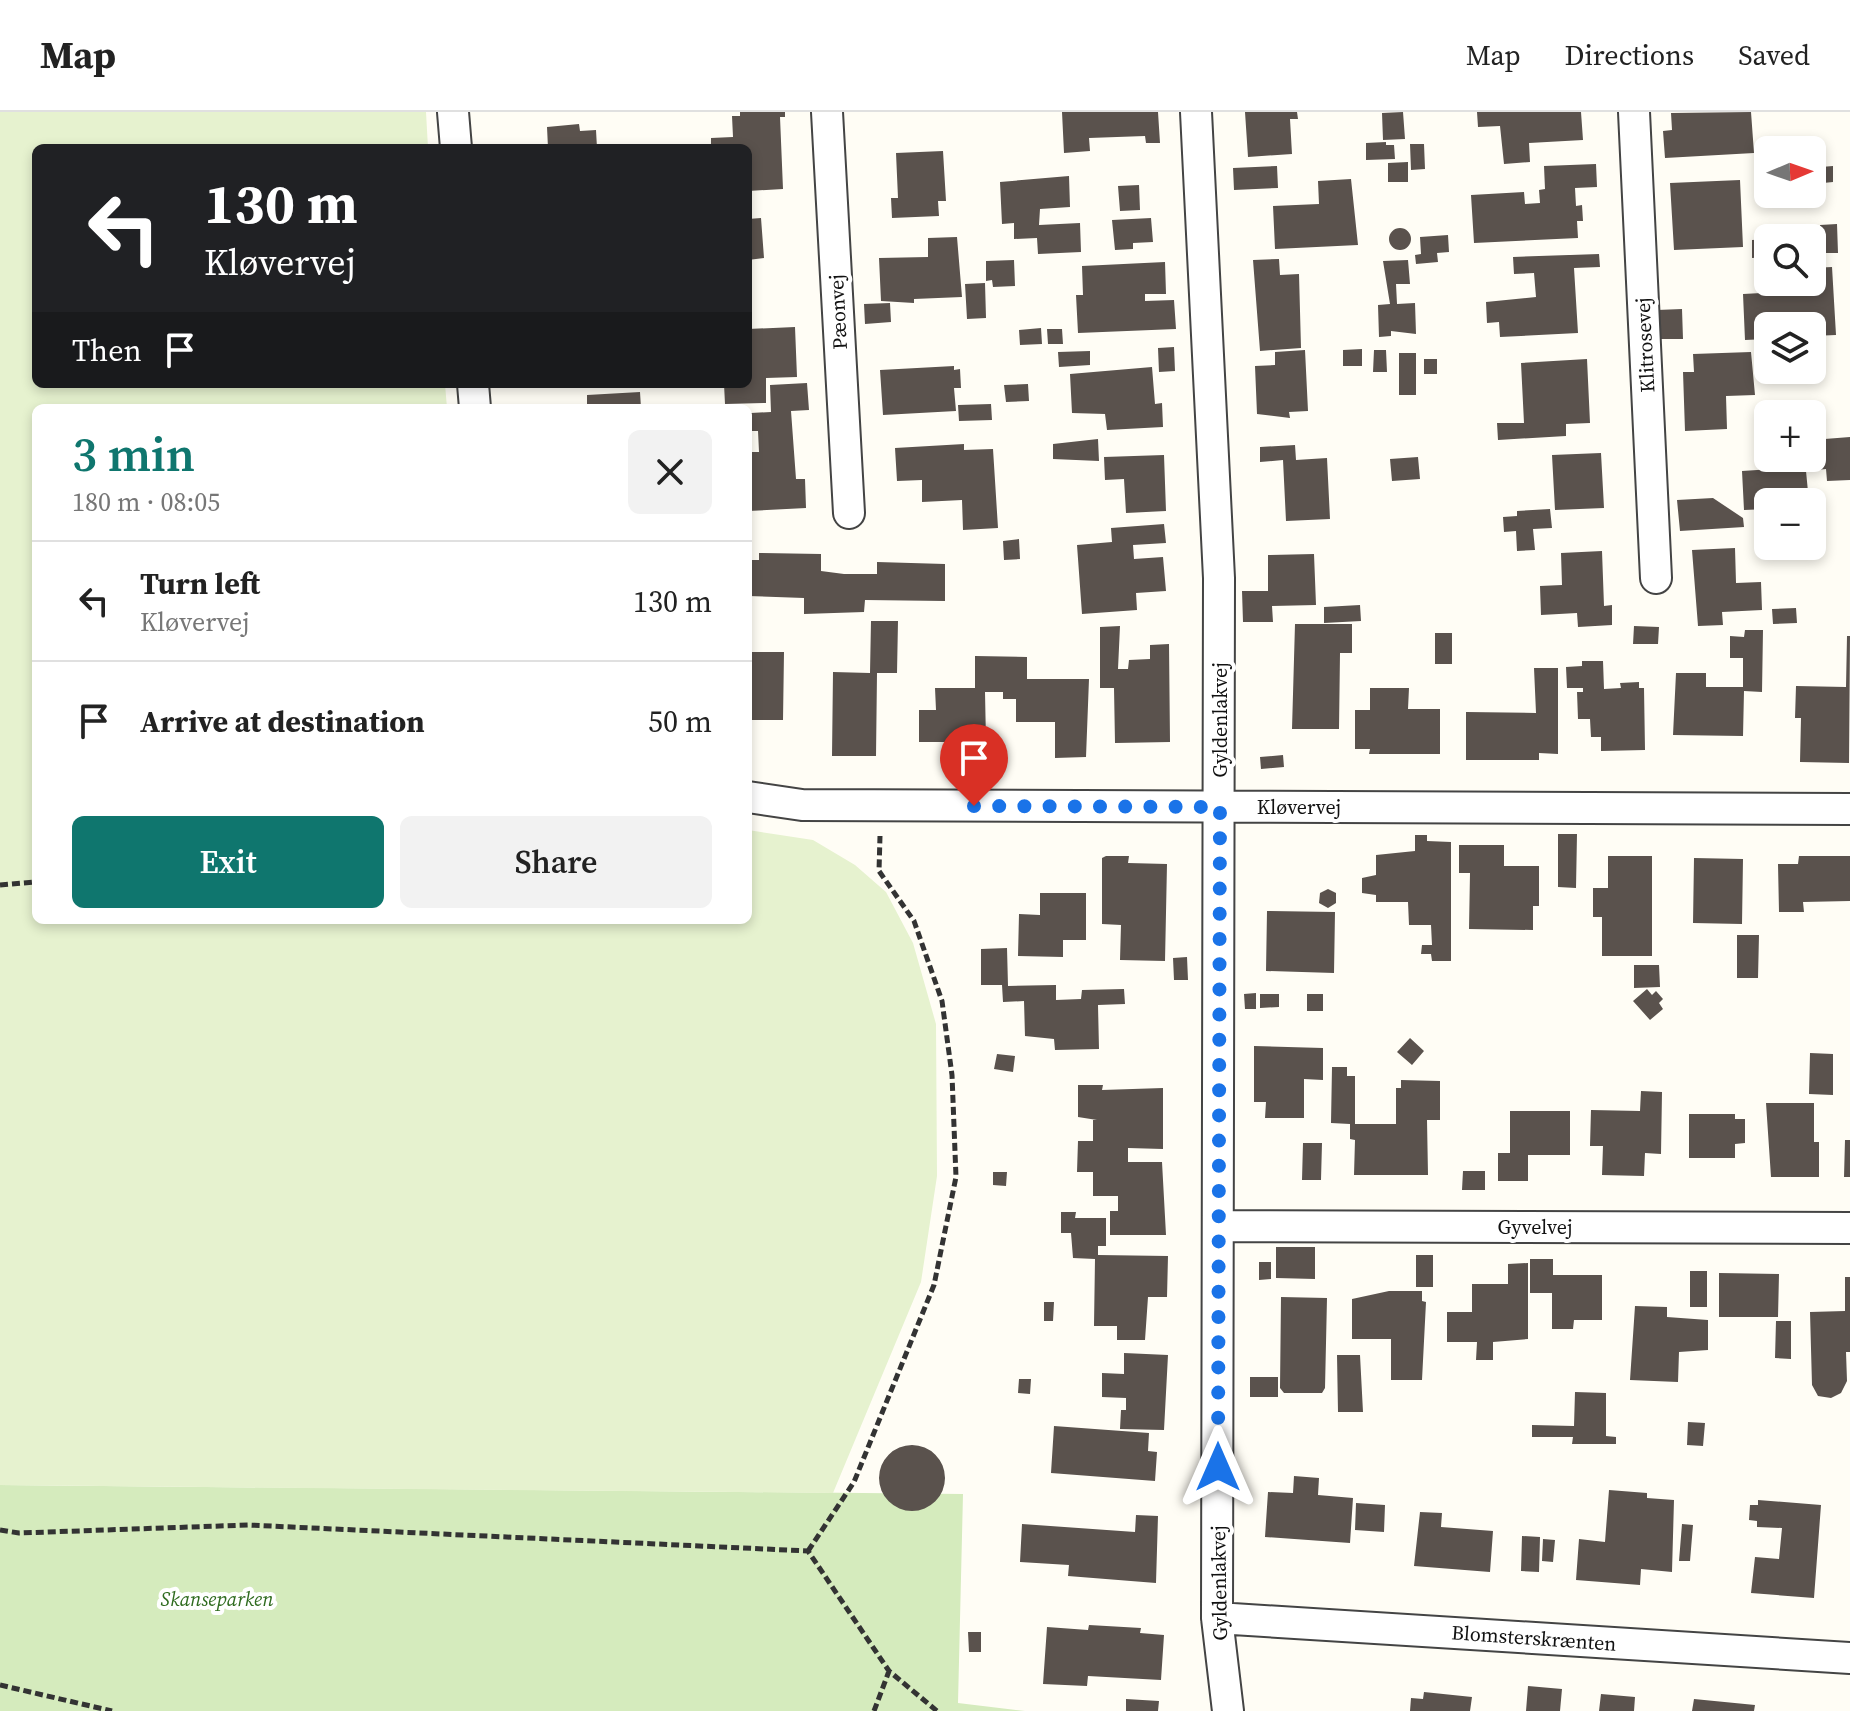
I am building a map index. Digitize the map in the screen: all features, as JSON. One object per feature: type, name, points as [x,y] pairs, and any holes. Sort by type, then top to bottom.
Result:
[{"type":"street","points":[[453,112],[456,144]]},
{"type":"street","name":"Pæonvej","points":[[827,112],[849,513]]},
{"type":"street","name":"Gyldenlakvej","points":[[1196,112],[1219,578],[1217,1618],[1228,1711]]},
{"type":"street","name":"Klitrosevej","points":[[1634,112],[1656,578]]},
{"type":"street","name":"Kløvervej","points":[[752,798],[802,805],[1850,809]]},
{"type":"street","name":"Gyvelvej","points":[[1219,1226],[1850,1228]]},
{"type":"street","name":"Blomsterskrænten","points":[[1217,1618],[1850,1658]]},
{"type":"path","points":[[808,1551],[854,1482],[934,1285],[956,1177],[952,1075],[942,1001],[914,921],[879,871],[881,805]]},
{"type":"path","points":[[0,885],[32,882]]},
{"type":"path","points":[[0,1530],[19,1533],[248,1525],[808,1551]]},
{"type":"path","points":[[808,1551],[889,1671],[937,1711]]},
{"type":"path","points":[[874,1711],[889,1671]]},
{"type":"path","points":[[0,1685],[112,1711]]},
{"type":"green space","points":[[0,112],[426,112],[428,144],[32,144],[32,388],[445,388],[447,404],[32,404],[32,924],[752,924],[752,831],[813,840],[855,865],[886,892],[913,943],[936,1024],[937,1176],[921,1282],[833,1493],[0,1485]]},
{"type":"green space","name":"Skanseparken","points":[[0,1485],[963,1494],[958,1703],[1025,1711],[0,1711]]},
{"type":"building","points":[[740,112],[785,112],[785,117],[780,117],[783,189],[752,191],[752,144],[711,144],[711,138],[733,137],[732,116],[740,116]]},
{"type":"building","points":[[1062,112],[1158,112],[1160,143],[1146,143],[1145,136],[1089,138],[1090,151],[1064,153]]},
{"type":"building","points":[[1245,112],[1297,112],[1298,119],[1290,119],[1292,154],[1248,157]]},
{"type":"building","points":[[1403,112],[1405,139],[1383,140],[1382,113]]},
{"type":"building","points":[[1477,112],[1581,112],[1583,140],[1529,143],[1530,162],[1504,164],[1500,126],[1478,127]]},
{"type":"building","points":[[1751,112],[1754,153],[1665,158],[1663,131],[1672,130],[1671,113]]},
{"type":"building","points":[[579,124],[580,131],[596,130],[597,144],[548,144],[547,127]]},
{"type":"building","points":[[1386,142],[1386,145],[1394,145],[1395,159],[1366,160],[1366,143]]},
{"type":"building","points":[[1410,144],[1424,144],[1425,169],[1411,170]]},
{"type":"building","points":[[943,151],[946,201],[938,201],[939,216],[892,218],[891,198],[898,198],[896,153]]},
{"type":"building","points":[[1408,162],[1408,182],[1388,182],[1388,163]]},
{"type":"building","points":[[1596,164],[1597,187],[1575,188],[1576,206],[1582,205],[1583,221],[1577,221],[1578,238],[1474,243],[1471,195],[1524,192],[1525,204],[1540,203],[1539,190],[1545,189],[1544,166]]},
{"type":"building","points":[[1277,166],[1278,188],[1234,190],[1233,168]]},
{"type":"building","points":[[1833,166],[1833,182],[1826,183],[1826,167]]},
{"type":"building","points":[[1069,176],[1070,207],[1040,209],[1039,225],[1080,223],[1081,252],[1038,254],[1037,238],[1014,239],[1014,223],[1002,224],[1000,182]]},
{"type":"building","points":[[1351,179],[1358,245],[1275,249],[1273,206],[1319,204],[1318,181]]},
{"type":"building","points":[[1740,180],[1743,247],[1674,250],[1670,183]]},
{"type":"building","points":[[1139,185],[1140,210],[1120,211],[1118,186]]},
{"type":"building","points":[[761,218],[764,258],[752,260],[752,219]]},
{"type":"building","points":[[1151,218],[1153,242],[1133,243],[1133,249],[1115,250],[1112,220]]},
{"type":"building","points":[[1837,224],[1838,253],[1826,253],[1826,225]]},
{"type":"building","points":[[1400,228],[1408,231],[1411,239],[1408,247],[1400,250],[1392,247],[1389,239],[1392,231]]},
{"type":"building","points":[[1448,235],[1449,252],[1437,253],[1438,262],[1416,264],[1415,255],[1421,254],[1420,237]]},
{"type":"building","points":[[957,237],[962,297],[914,299],[914,303],[881,301],[879,258],[928,257],[928,238]]},
{"type":"building","points":[[1599,254],[1600,267],[1574,268],[1578,333],[1500,337],[1499,322],[1487,323],[1486,302],[1536,297],[1534,273],[1514,274],[1513,257]]},
{"type":"building","points":[[1279,259],[1280,275],[1299,274],[1301,348],[1260,351],[1253,260]]},
{"type":"building","points":[[1014,260],[1015,286],[993,287],[992,280],[986,281],[986,261]]},
{"type":"building","points":[[1408,260],[1410,284],[1396,284],[1397,304],[1415,303],[1416,334],[1391,331],[1391,336],[1379,337],[1378,305],[1390,304],[1383,261]]},
{"type":"building","points":[[1165,262],[1166,294],[1145,294],[1145,301],[1174,300],[1176,329],[1078,333],[1076,295],[1083,295],[1082,266]]},
{"type":"building","points":[[1826,267],[1832,267],[1836,335],[1826,335],[1826,312],[1754,312],[1754,340],[1745,340],[1743,294],[1826,296]]},
{"type":"building","points":[[985,283],[986,318],[967,319],[965,284]]},
{"type":"building","points":[[890,303],[891,322],[865,324],[864,304]]},
{"type":"building","points":[[1682,309],[1683,339],[1657,339],[1657,310]]},
{"type":"building","points":[[795,327],[797,377],[766,378],[766,403],[725,404],[724,388],[752,388],[752,329]]},
{"type":"building","points":[[1041,328],[1042,344],[1020,345],[1019,330]]},
{"type":"building","points":[[1047,329],[1062,329],[1063,344],[1048,344]]},
{"type":"building","points":[[1174,347],[1175,371],[1159,372],[1158,348]]},
{"type":"building","points":[[1362,349],[1362,366],[1343,366],[1343,350]]},
{"type":"building","points":[[1305,350],[1308,411],[1289,412],[1290,418],[1257,414],[1255,366],[1275,365],[1275,352]]},
{"type":"building","points":[[1374,350],[1386,350],[1387,372],[1373,372]]},
{"type":"building","points":[[1090,351],[1090,365],[1059,367],[1058,352]]},
{"type":"building","points":[[1751,352],[1755,395],[1726,396],[1727,429],[1685,431],[1683,372],[1694,372],[1693,354]]},
{"type":"building","points":[[1399,353],[1416,353],[1416,395],[1399,395]]},
{"type":"building","points":[[1424,359],[1437,359],[1437,374],[1424,374]]},
{"type":"building","points":[[1587,359],[1590,423],[1566,424],[1566,436],[1498,440],[1497,423],[1524,423],[1521,363]]},
{"type":"building","points":[[954,366],[954,370],[960,369],[961,388],[954,388],[956,411],[883,415],[880,370]]},
{"type":"building","points":[[1152,367],[1155,404],[1162,403],[1163,427],[1107,430],[1105,414],[1072,413],[1070,374]]},
{"type":"building","points":[[807,383],[809,410],[791,411],[796,479],[805,479],[806,508],[752,511],[752,452],[759,452],[758,431],[752,431],[752,413],[771,412],[770,385]]},
{"type":"building","points":[[1028,384],[1029,401],[1006,402],[1004,385]]},
{"type":"building","points":[[640,392],[641,404],[587,404],[587,395]]},
{"type":"building","points":[[991,404],[992,420],[959,421],[958,405]]},
{"type":"building","points":[[1850,437],[1850,480],[1827,481],[1826,439]]},
{"type":"building","points":[[1098,439],[1099,461],[1053,459],[1053,444]]},
{"type":"building","points":[[964,444],[964,450],[993,449],[998,528],[963,530],[962,500],[922,502],[922,480],[897,481],[895,448]]},
{"type":"building","points":[[1295,445],[1296,460],[1327,458],[1330,519],[1286,521],[1283,460],[1260,462],[1260,447]]},
{"type":"building","points":[[1601,453],[1604,508],[1555,510],[1552,455]]},
{"type":"building","points":[[1164,455],[1166,511],[1126,513],[1124,479],[1105,480],[1104,457]]},
{"type":"building","points":[[1418,457],[1420,479],[1392,481],[1390,459]]},
{"type":"building","points":[[1742,471],[1806,472],[1808,488],[1754,488],[1754,510],[1744,510]]},
{"type":"building","points":[[1713,498],[1743,518],[1744,527],[1680,531],[1677,500]]},
{"type":"building","points":[[1550,509],[1552,528],[1533,529],[1535,550],[1517,551],[1516,531],[1504,532],[1503,517],[1517,516],[1517,511]]},
{"type":"building","points":[[1164,524],[1166,543],[1133,545],[1134,559],[1163,557],[1166,591],[1136,593],[1137,610],[1082,614],[1077,545],[1112,542],[1111,528]]},
{"type":"building","points":[[1019,539],[1020,559],[1004,560],[1003,541]]},
{"type":"building","points":[[1735,548],[1736,583],[1761,582],[1762,610],[1722,612],[1723,625],[1698,626],[1692,550]]},
{"type":"building","points":[[1602,551],[1604,606],[1612,605],[1612,625],[1578,627],[1577,613],[1541,615],[1540,586],[1562,585],[1561,553]]},
{"type":"building","points":[[759,553],[821,554],[821,571],[844,574],[877,574],[877,562],[945,564],[945,601],[865,600],[864,612],[804,614],[804,598],[752,596],[752,560],[759,560]]},
{"type":"building","points":[[1314,554],[1316,605],[1272,606],[1273,622],[1243,622],[1242,591],[1268,591],[1268,555]]},
{"type":"building","points":[[1360,605],[1361,621],[1324,623],[1324,607]]},
{"type":"building","points":[[1796,608],[1797,623],[1773,624],[1772,609]]},
{"type":"building","points":[[871,621],[898,621],[897,673],[877,673],[876,756],[832,756],[833,672],[870,673]]},
{"type":"building","points":[[1295,624],[1352,624],[1352,653],[1340,653],[1339,729],[1292,729]]},
{"type":"building","points":[[1120,626],[1118,669],[1128,669],[1129,660],[1150,659],[1150,645],[1169,644],[1170,742],[1115,743],[1114,688],[1100,688],[1100,627]]},
{"type":"building","points":[[1634,626],[1659,627],[1658,644],[1633,644]]},
{"type":"building","points":[[1745,630],[1763,630],[1762,692],[1744,691],[1743,736],[1673,735],[1676,673],[1706,673],[1706,687],[1743,687],[1743,658],[1730,658],[1730,636],[1744,637]]},
{"type":"building","points":[[1435,633],[1452,633],[1452,664],[1435,664]]},
{"type":"building","points":[[1847,636],[1850,636],[1849,763],[1800,762],[1801,718],[1795,718],[1796,686],[1846,687]]},
{"type":"building","points":[[752,652],[784,652],[783,720],[752,720]]},
{"type":"building","points":[[975,656],[1027,657],[1027,679],[1089,679],[1086,757],[1055,758],[1055,722],[1016,722],[1016,699],[1003,699],[1003,692],[985,692],[986,742],[919,742],[919,710],[936,710],[935,688],[975,688]]},
{"type":"building","points":[[1582,661],[1603,661],[1604,689],[1621,688],[1620,683],[1639,682],[1639,688],[1644,688],[1645,750],[1601,751],[1601,737],[1591,737],[1590,719],[1578,719],[1577,692],[1583,692],[1583,688],[1567,688],[1566,667],[1582,666]]},
{"type":"building","points":[[1534,668],[1558,668],[1558,754],[1539,753],[1539,760],[1466,760],[1466,712],[1536,713]]},
{"type":"building","points":[[1370,688],[1409,688],[1408,709],[1440,709],[1440,754],[1369,754],[1370,749],[1355,749],[1355,710],[1370,710]]},
{"type":"building","points":[[1283,755],[1284,767],[1261,769],[1260,757]]},
{"type":"building","points":[[1558,834],[1577,834],[1576,888],[1558,887]]},
{"type":"building","points":[[1415,835],[1427,835],[1427,841],[1451,842],[1451,961],[1432,961],[1431,954],[1421,954],[1422,945],[1432,945],[1431,925],[1409,925],[1408,902],[1376,902],[1376,895],[1362,893],[1362,878],[1376,875],[1376,855],[1415,851]]},
{"type":"building","points":[[1459,845],[1504,845],[1504,866],[1539,866],[1539,906],[1533,906],[1533,930],[1469,929],[1470,873],[1459,873]]},
{"type":"building","points":[[1129,856],[1128,863],[1167,864],[1165,961],[1120,960],[1121,925],[1102,924],[1102,858]]},
{"type":"building","points":[[1608,856],[1652,856],[1652,956],[1602,956],[1602,917],[1593,917],[1593,888],[1608,888]]},
{"type":"building","points":[[1799,856],[1850,856],[1850,901],[1803,902],[1804,912],[1779,912],[1778,864],[1798,864]]},
{"type":"building","points":[[1694,858],[1743,859],[1742,924],[1693,923]]},
{"type":"building","points":[[1328,889],[1336,893],[1336,903],[1328,908],[1319,903],[1320,893]]},
{"type":"building","points":[[1040,893],[1086,893],[1086,940],[1063,940],[1063,957],[1018,956],[1019,914],[1040,915]]},
{"type":"building","points":[[1267,911],[1335,912],[1334,973],[1266,971]]},
{"type":"building","points":[[1737,935],[1759,935],[1758,978],[1737,978]]},
{"type":"building","points":[[1007,948],[1008,986],[1056,985],[1056,1000],[1081,999],[1082,990],[1124,989],[1125,1004],[1098,1005],[1099,1049],[1055,1050],[1054,1039],[1025,1036],[1024,1001],[1003,1002],[1002,985],[981,985],[981,949]]},
{"type":"building","points":[[1187,957],[1188,980],[1174,980],[1173,958]]},
{"type":"building","points":[[1634,965],[1659,965],[1660,987],[1634,988]]},
{"type":"building","points":[[1647,989],[1652,995],[1656,991],[1663,999],[1659,1003],[1663,1009],[1650,1020],[1633,1001]]},
{"type":"building","points":[[1256,993],[1256,1009],[1245,1009],[1244,994]]},
{"type":"building","points":[[1260,994],[1279,994],[1279,1007],[1260,1008]]},
{"type":"building","points":[[1307,994],[1323,994],[1323,1011],[1307,1011]]},
{"type":"building","points":[[1410,1038],[1424,1051],[1412,1065],[1397,1052]]},
{"type":"building","points":[[1254,1046],[1323,1048],[1323,1080],[1304,1079],[1304,1118],[1265,1118],[1266,1102],[1254,1102]]},
{"type":"building","points":[[1810,1053],[1833,1054],[1833,1095],[1809,1094]]},
{"type":"building","points":[[997,1054],[1015,1056],[1013,1072],[994,1069]]},
{"type":"building","points":[[1332,1067],[1347,1067],[1347,1076],[1355,1076],[1355,1124],[1396,1124],[1396,1088],[1401,1088],[1401,1080],[1440,1081],[1440,1120],[1427,1120],[1428,1175],[1354,1175],[1355,1140],[1350,1139],[1350,1124],[1331,1123]]},
{"type":"building","points":[[1078,1085],[1103,1085],[1102,1090],[1163,1088],[1163,1149],[1128,1148],[1128,1162],[1162,1162],[1166,1235],[1110,1235],[1110,1211],[1118,1211],[1118,1196],[1093,1196],[1093,1172],[1077,1172],[1078,1141],[1093,1141],[1093,1120],[1097,1120],[1078,1117]]},
{"type":"building","points":[[1641,1091],[1662,1092],[1661,1154],[1645,1153],[1644,1176],[1602,1175],[1603,1146],[1590,1146],[1591,1110],[1640,1111]]},
{"type":"building","points":[[1766,1103],[1814,1103],[1814,1142],[1819,1142],[1819,1177],[1771,1177]]},
{"type":"building","points":[[1510,1111],[1570,1111],[1570,1155],[1528,1155],[1528,1181],[1498,1181],[1498,1153],[1510,1153]]},
{"type":"building","points":[[1689,1114],[1735,1114],[1735,1119],[1745,1119],[1745,1143],[1735,1144],[1735,1158],[1689,1158]]},
{"type":"building","points":[[1845,1140],[1850,1140],[1850,1177],[1844,1177]]},
{"type":"building","points":[[1303,1143],[1322,1143],[1321,1180],[1302,1180]]},
{"type":"building","points":[[1463,1171],[1485,1171],[1485,1190],[1462,1190]]},
{"type":"building","points":[[993,1172],[1007,1172],[1006,1186],[993,1185]]},
{"type":"building","points":[[1061,1212],[1076,1212],[1075,1218],[1106,1218],[1106,1246],[1098,1246],[1098,1255],[1168,1256],[1167,1297],[1148,1297],[1145,1340],[1117,1340],[1117,1326],[1094,1326],[1095,1259],[1073,1258],[1071,1233],[1061,1233]]},
{"type":"building","points":[[1276,1247],[1315,1247],[1315,1279],[1276,1278]]},
{"type":"building","points":[[1416,1255],[1433,1255],[1433,1287],[1416,1287]]},
{"type":"building","points":[[1530,1259],[1553,1259],[1553,1275],[1602,1275],[1602,1320],[1574,1320],[1573,1329],[1552,1329],[1552,1293],[1530,1293]]},
{"type":"building","points":[[1259,1262],[1271,1262],[1271,1279],[1259,1280]]},
{"type":"building","points":[[1528,1263],[1528,1339],[1493,1342],[1493,1360],[1476,1360],[1477,1342],[1447,1342],[1447,1312],[1472,1312],[1472,1284],[1508,1284],[1508,1264]]},
{"type":"building","points":[[1690,1271],[1707,1271],[1707,1307],[1690,1307]]},
{"type":"building","points":[[1719,1273],[1779,1274],[1778,1317],[1719,1317]]},
{"type":"building","points":[[1845,1277],[1850,1277],[1847,1381],[1841,1393],[1831,1398],[1818,1396],[1812,1385],[1810,1312],[1845,1311]]},
{"type":"building","points":[[1389,1291],[1422,1291],[1422,1301],[1426,1302],[1422,1380],[1391,1380],[1391,1339],[1352,1339],[1352,1299]]},
{"type":"building","points":[[1281,1297],[1327,1298],[1325,1388],[1322,1393],[1284,1393],[1280,1388]]},
{"type":"building","points":[[1044,1302],[1054,1302],[1053,1321],[1044,1321]]},
{"type":"building","points":[[1635,1306],[1667,1307],[1667,1317],[1708,1320],[1708,1350],[1679,1352],[1678,1382],[1630,1380]]},
{"type":"building","points":[[1776,1321],[1791,1321],[1791,1359],[1775,1358]]},
{"type":"building","points":[[1124,1353],[1168,1355],[1164,1430],[1120,1429],[1121,1410],[1126,1410],[1126,1398],[1102,1397],[1102,1373],[1124,1374]]},
{"type":"building","points":[[1337,1355],[1360,1355],[1363,1412],[1338,1412]]},
{"type":"building","points":[[1250,1377],[1278,1377],[1278,1397],[1250,1397]]},
{"type":"building","points":[[1019,1379],[1031,1379],[1030,1394],[1018,1393]]},
{"type":"building","points":[[1575,1392],[1606,1393],[1606,1436],[1616,1437],[1616,1444],[1572,1444],[1573,1437],[1532,1437],[1532,1425],[1574,1426]]},
{"type":"building","points":[[1688,1422],[1705,1423],[1703,1446],[1687,1445]]},
{"type":"building","points":[[1054,1426],[1149,1433],[1148,1451],[1157,1452],[1155,1481],[1051,1473]]},
{"type":"building","points":[[912,1445],[935,1455],[945,1478],[935,1501],[912,1511],[889,1501],[879,1478],[889,1455]]},
{"type":"building","points":[[1294,1476],[1319,1478],[1318,1495],[1353,1498],[1350,1543],[1265,1537],[1268,1492],[1293,1493]]},
{"type":"building","points":[[1609,1490],[1647,1493],[1647,1498],[1674,1500],[1672,1572],[1641,1569],[1640,1585],[1576,1580],[1579,1539],[1605,1542]]},
{"type":"building","points":[[1758,1500],[1821,1505],[1814,1598],[1751,1593],[1755,1557],[1779,1559],[1782,1528],[1757,1527],[1757,1521],[1749,1520],[1750,1505],[1758,1505]]},
{"type":"building","points":[[1356,1503],[1385,1505],[1384,1532],[1355,1530]]},
{"type":"building","points":[[1420,1512],[1442,1513],[1441,1527],[1493,1531],[1490,1572],[1414,1566]]},
{"type":"building","points":[[1136,1515],[1158,1516],[1156,1583],[1068,1576],[1069,1565],[1020,1562],[1022,1524],[1135,1532]]},
{"type":"building","points":[[1682,1524],[1693,1525],[1690,1561],[1679,1561]]},
{"type":"building","points":[[1522,1536],[1540,1537],[1539,1572],[1521,1571]]},
{"type":"building","points":[[1543,1539],[1555,1540],[1553,1562],[1542,1561]]},
{"type":"building","points":[[1089,1625],[1141,1628],[1140,1633],[1164,1635],[1161,1680],[1088,1676],[1087,1686],[1043,1684],[1047,1627],[1088,1630]]},
{"type":"building","points":[[968,1632],[981,1632],[981,1652],[969,1652]]},
{"type":"building","points":[[1528,1686],[1562,1689],[1560,1711],[1526,1711]]},
{"type":"building","points":[[1424,1692],[1472,1697],[1470,1711],[1410,1711],[1411,1698],[1423,1699]]},
{"type":"building","points":[[1601,1694],[1635,1697],[1634,1711],[1599,1711]]},
{"type":"building","points":[[1126,1699],[1159,1701],[1158,1711],[1126,1711]]},
{"type":"building","points":[[1694,1699],[1755,1705],[1754,1711],[1692,1711]]},
{"type":"route","points":[[974,806],[1220,807],[1218,1467]]}]
